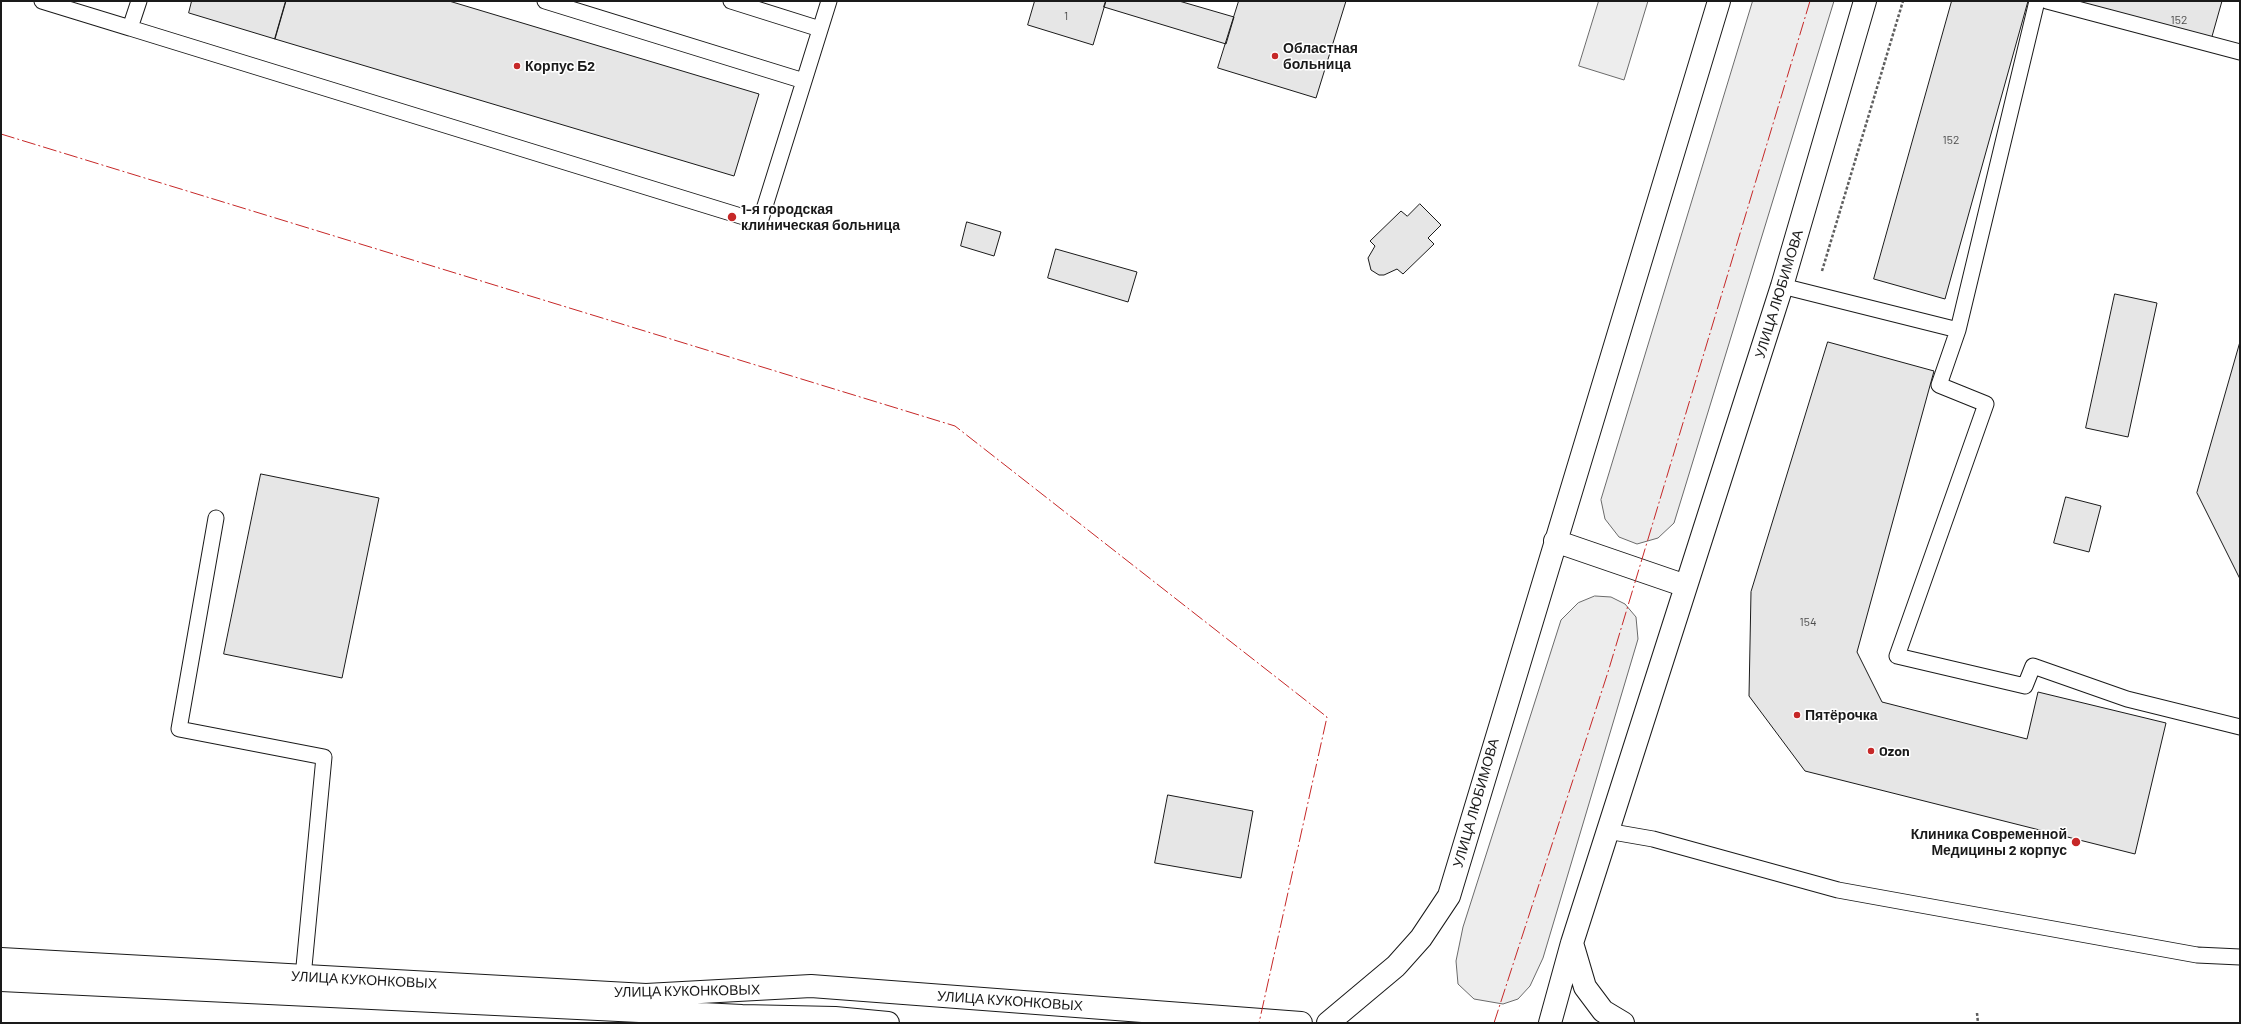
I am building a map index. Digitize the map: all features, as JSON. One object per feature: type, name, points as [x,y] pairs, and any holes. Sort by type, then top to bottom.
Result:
[{"type":"main road","name":"УЛИЦА ЛЮБИМОВА","points":[[1328,1023],[1396,966],[1421,938],[1449,896],[1719,1]]},
{"type":"main road","name":"УЛИЦА ЛЮБИМОВА","points":[[1550,1023],[1572,943],[1607,831],[1782,286],[1866,1]]},
{"type":"main road","points":[[1555,542],[1686,586]]},
{"type":"main road","points":[[1572,943],[1585,987],[1604,1011],[1623,1023]]},
{"type":"main road","name":"УЛИЦА КУКОНКОВЫХ","points":[[1,959],[646,995],[811,986],[1301,1023]]},
{"type":"main road","name":"УЛИЦА КУКОНКОВЫХ","points":[[1,980],[734,1016],[835,1018],[888,1023]]},
{"type":"lane","points":[[42,1],[760,222],[829,1]]},
{"type":"lane","points":[[130,28],[139,1]]},
{"type":"lane","points":[[545,1],[804,81]]},
{"type":"lane","points":[[731,1],[820,29]]},
{"type":"lane","points":[[2037,1],[1958,330],[1939,385],[1986,404],[1897,656],[2025,686],[2033,666],[2127,699],[2240,728]]},
{"type":"lane","points":[[2047,1],[2240,52]]},
{"type":"lane","points":[[1782,286],[1958,330]]},
{"type":"lane","points":[[216,518],[179,729],[324,757],[303,976]]},
{"type":"lane","points":[[1607,831],[1653,839],[1838,890],[2197,955],[2240,957]]},
{"type":"path","points":[[1815,294],[1903,1]]},
{"type":"path","points":[[1978,1013],[1978,1023]]},
{"type":"shaded area","points":[[1599,1],[1648,1],[1624,80],[1579,66]]},
{"type":"shaded area","points":[[1753,1],[1834,1],[1674,523],[1658,538],[1637,544],[1619,537],[1605,519],[1601,500]]},
{"type":"shaded area","points":[[1595,596],[1611,597],[1625,604],[1636,617],[1638,639],[1543,958],[1530,986],[1518,999],[1503,1004],[1474,999],[1458,984],[1456,961],[1463,927],[1561,620],[1578,603]]},
{"type":"building","points":[[192,1],[286,1],[275,39],[189,13]]},
{"type":"building","name":"Корпус Б2","points":[[286,1],[449,1],[759,94],[734,176],[275,39]]},
{"type":"building","points":[[1035,1],[1106,1],[1093,45],[1028,25]]},
{"type":"building","points":[[1106,1],[1179,1],[1234,17],[1226,44],[1104,7]]},
{"type":"building","name":"Областная больница","points":[[1239,1],[1346,1],[1316,98],[1218,68]]},
{"type":"building","points":[[1952,1],[2028,1],[1945,299],[1874,279]]},
{"type":"building","points":[[2072,1],[2222,1],[2211,40]]},
{"type":"building","points":[[1420,204],[1441,225],[1428,238],[1434,244],[1403,274],[1397,269],[1384,275],[1379,275],[1371,270],[1368,258],[1375,246],[1370,241],[1401,211],[1407,216]]},
{"type":"building","points":[[967,222],[1001,232],[994,256],[961,246]]},
{"type":"building","points":[[1056,249],[1137,272],[1128,302],[1048,278]]},
{"type":"building","points":[[2115,294],[2157,303],[2128,437],[2086,428]]},
{"type":"building","points":[[1828,342],[1934,371],[1857,652],[1882,702],[2027,739],[2038,692],[2166,723],[2135,854],[1805,771],[1749,696],[1751,592]]},
{"type":"building","points":[[2240,342],[2240,579],[2197,493]]},
{"type":"building","points":[[261,474],[379,498],[342,678],[224,654]]},
{"type":"building","points":[[2066,497],[2101,506],[2089,552],[2054,543]]},
{"type":"building","points":[[1168,795],[1253,811],[1241,878],[1155,863]]},
{"type":"power","points":[[1494,1023],[1608,672],[1810,1]]},
{"type":"power","points":[[1,134],[955,426],[1327,717],[1259,1023]]},
{"type":"place","name":"Областная больница","points":[[1275,56]]},
{"type":"place","name":"Корпус Б2","points":[[517,66]]},
{"type":"place","name":"1-я городская клиническая больница","points":[[732,217]]},
{"type":"place","name":"Пятёрочка","points":[[1797,715]]},
{"type":"place","name":"Ozon","points":[[1871,751]]},
{"type":"place","name":"Клиника Современной Медицины 2 корпус","points":[[2076,842]]}]
